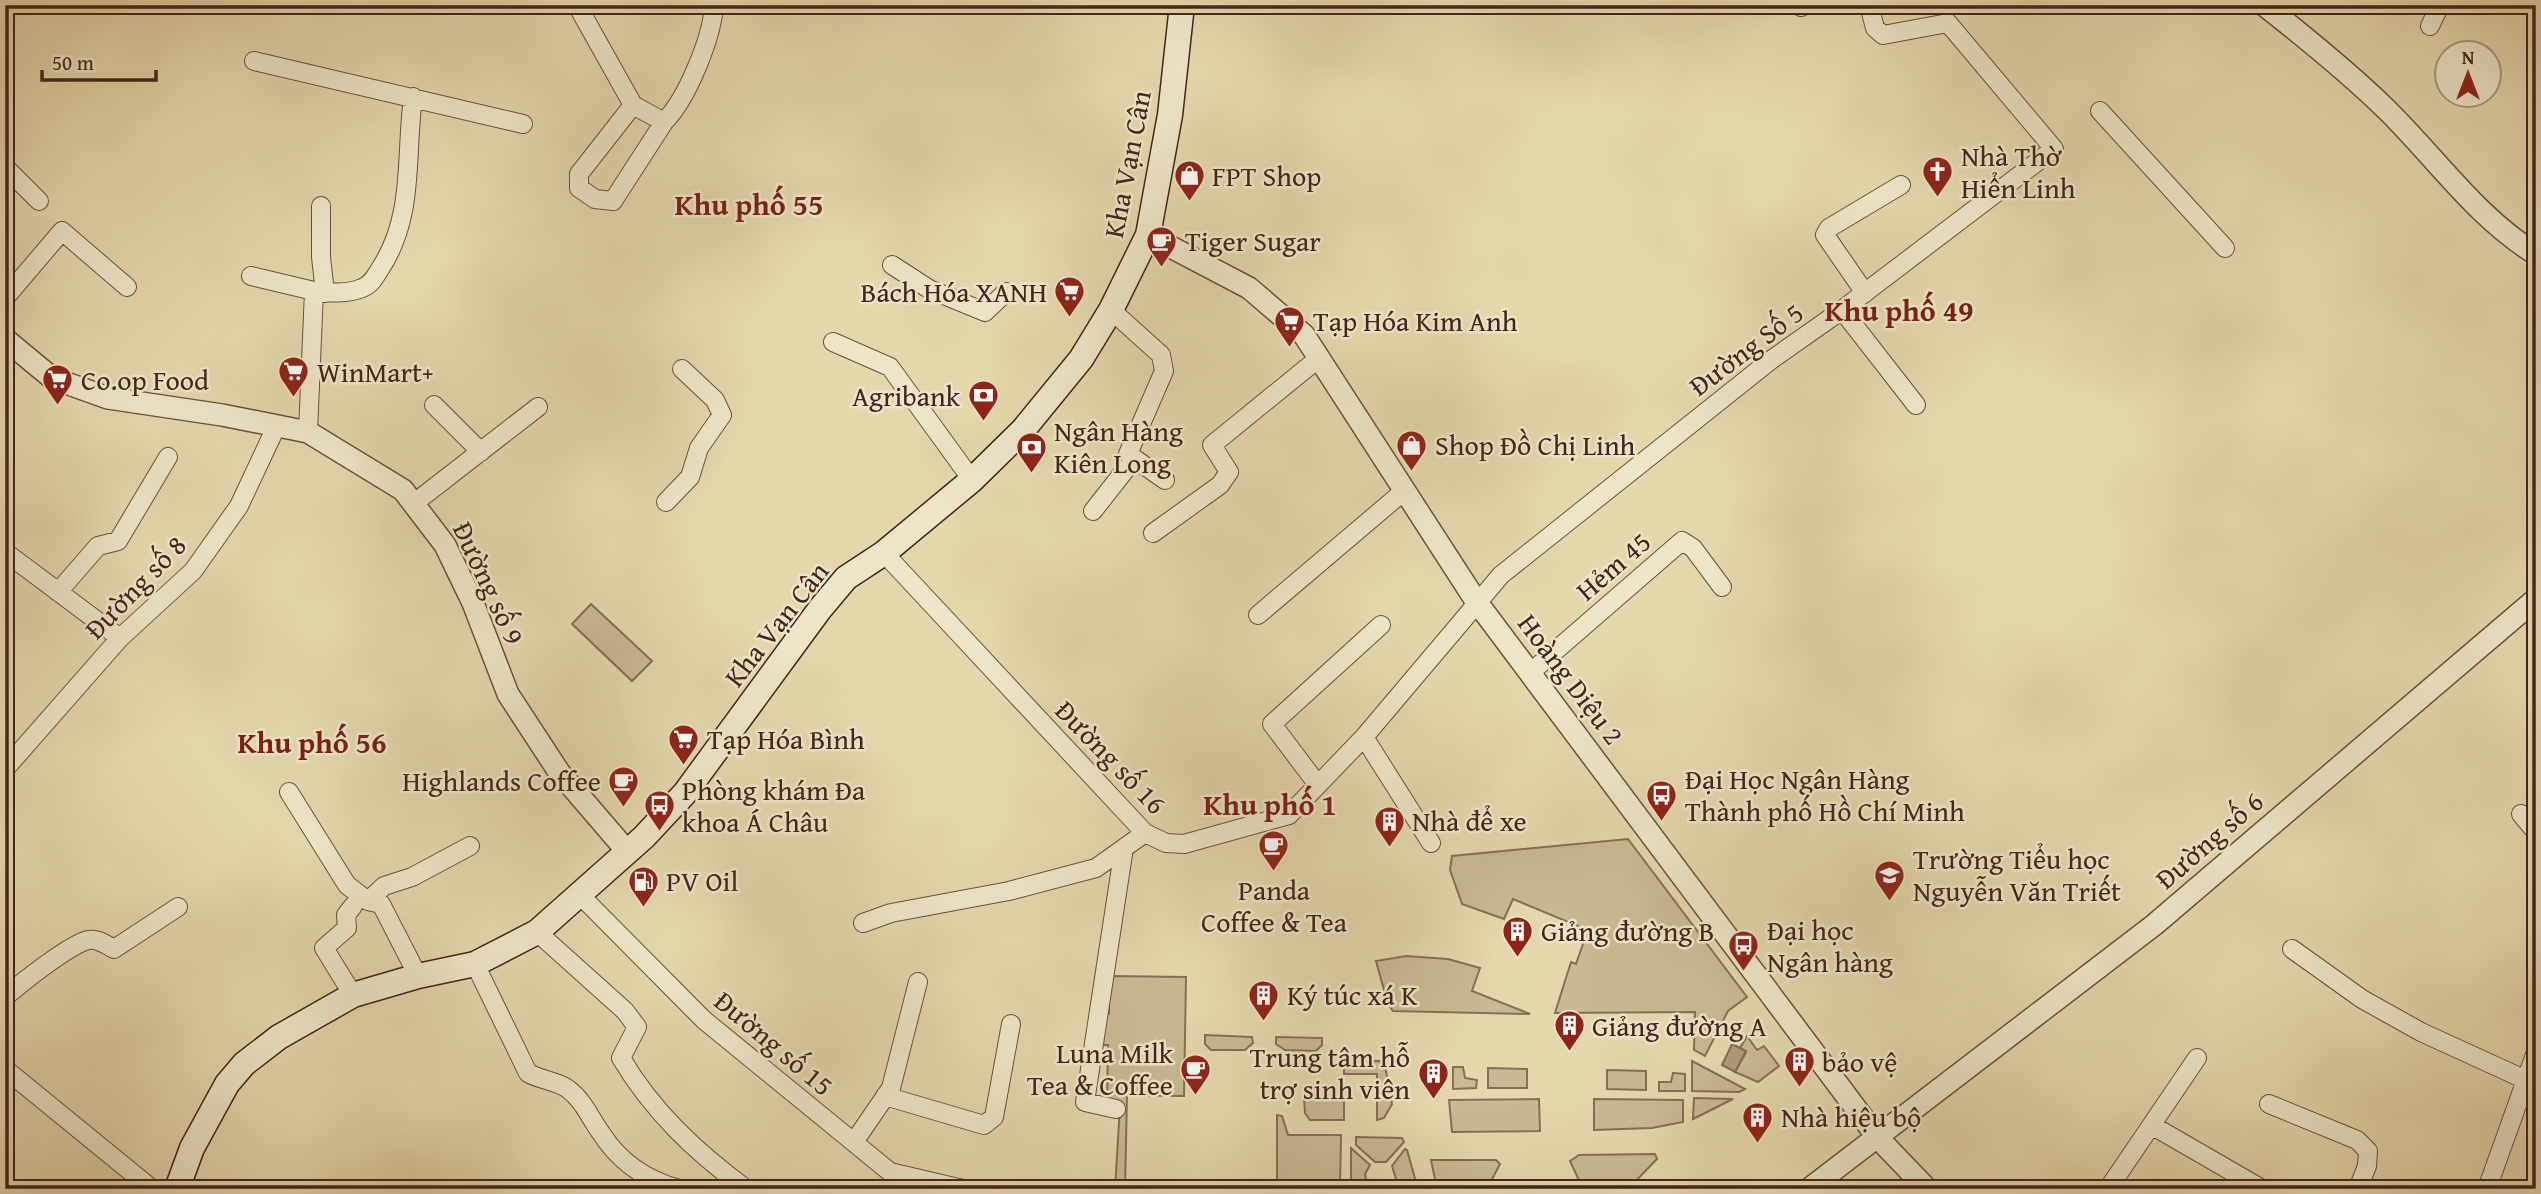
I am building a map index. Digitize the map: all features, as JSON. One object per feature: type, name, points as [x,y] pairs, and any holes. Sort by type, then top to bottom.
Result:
[{"type":"main road","name":"Kha Vạn Cân","points":[[177,1189],[192,1148],[227,1084],[244,1064],[279,1037],[353,995],[418,975],[475,964],[537,932],[626,850],[644,837],[685,793],[846,579],[884,553],[972,480],[1023,430],[1081,359],[1111,310],[1148,235],[1170,115],[1182,5]]},
{"type":"street","points":[[577,5],[633,105],[664,122]]},
{"type":"street","points":[[633,105],[579,174],[579,188],[594,199],[613,201],[664,122],[676,110],[713,26],[714,5]]},
{"type":"street","name":"Đường Số 5","points":[[1476,601],[1501,575],[1771,360],[1865,293],[2054,149],[1948,23],[1883,35],[1875,28],[1870,5]]},
{"type":"street","points":[[2264,5],[2320,49],[2378,102],[2448,179],[2536,254]]},
{"type":"street","points":[[2430,26],[2440,5]]},
{"type":"street","points":[[254,61],[523,124]]},
{"type":"street","points":[[251,276],[319,292],[361,289],[371,283],[394,247],[409,184],[407,143],[413,97]]},
{"type":"street","points":[[2100,111],[2225,248]]},
{"type":"street","points":[[5,167],[39,201]]},
{"type":"street","points":[[1865,293],[1825,235],[1829,228],[1901,185]]},
{"type":"street","points":[[307,432],[319,292],[321,206]]},
{"type":"street","points":[[5,298],[62,231],[128,287]]},
{"type":"street","name":"Hoàng Diệu 2","points":[[1148,235],[1249,288],[1304,335],[1476,601],[1878,1138],[1927,1189]]},
{"type":"street","points":[[892,265],[929,289],[985,312],[1006,292]]},
{"type":"street","points":[[1111,310],[1161,355],[1164,362],[1164,371],[1128,454],[1165,480]]},
{"type":"street","points":[[1842,310],[1916,405]]},
{"type":"street","name":"Đường số 9","points":[[5,340],[52,379],[108,398],[307,432],[403,491],[445,545],[473,603],[508,694],[559,772],[626,850]]},
{"type":"street","points":[[833,342],[890,367],[972,480]]},
{"type":"street","points":[[1153,533],[1220,485],[1229,472],[1212,445],[1319,358]]},
{"type":"street","points":[[666,502],[690,477],[699,448],[722,415],[715,400],[682,369]]},
{"type":"street","points":[[434,405],[481,452]]},
{"type":"street","points":[[414,503],[538,407]]},
{"type":"street","name":"Đường số 8","points":[[5,769],[120,638],[192,571],[239,506],[277,425]]},
{"type":"street","points":[[58,592],[98,546],[118,541],[168,457]]},
{"type":"street","points":[[1093,511],[1133,460]]},
{"type":"street","points":[[1258,615],[1404,491]]},
{"type":"street","name":"Hẻm 45","points":[[1531,671],[1682,541],[1693,548],[1721,587]]},
{"type":"street","points":[[5,552],[120,638]]},
{"type":"street","name":"Đường số 16","points":[[884,553],[1144,833],[1166,843],[1184,844],[1236,832],[1289,815],[1364,737],[1476,601]]},
{"type":"street","name":"Đường số 6","points":[[1809,1189],[2154,925],[2536,599]]},
{"type":"street","points":[[1318,785],[1272,723],[1381,625]]},
{"type":"street","points":[[1364,737],[1431,843]]},
{"type":"street","points":[[289,792],[361,904]]},
{"type":"street","points":[[2521,814],[2536,832]]},
{"type":"street","points":[[863,923],[891,914],[1009,891],[1096,868],[1144,833]]},
{"type":"street","points":[[353,995],[324,948],[347,928],[346,915],[384,886],[412,877],[470,846]]},
{"type":"street","points":[[1116,1110],[1085,1102],[1124,848]]},
{"type":"street","name":"Đường số 15","points":[[578,893],[704,1020],[890,1172],[963,1189]]},
{"type":"street","points":[[361,904],[381,904],[418,975]]},
{"type":"street","points":[[5,997],[42,966],[87,940],[99,941],[114,949],[178,907]]},
{"type":"street","points":[[537,932],[625,1011],[637,1027],[621,1058],[654,1105],[714,1167],[746,1189]]},
{"type":"street","points":[[2292,949],[2362,999],[2421,1032],[2526,1080]]},
{"type":"street","points":[[475,964],[528,1073],[543,1082],[566,1087],[584,1104],[616,1154],[651,1181],[679,1189]]},
{"type":"street","points":[[854,1142],[891,1087],[907,1034],[918,982]]},
{"type":"street","points":[[886,1096],[984,1125],[994,1117],[1011,1024]]},
{"type":"street","points":[[2491,1187],[2536,1052]]},
{"type":"street","points":[[2108,1189],[2197,1058]]},
{"type":"street","points":[[5,1069],[152,1189]]},
{"type":"street","points":[[2269,1104],[2357,1140],[2368,1151],[2367,1166],[2358,1189]]},
{"type":"street","points":[[2153,1126],[2262,1189]]},
{"type":"shaded area","points":[[591,604],[652,661],[632,681],[572,624]]},
{"type":"shaded area","points":[[1628,839],[1747,997],[1728,1011],[1705,1056],[1694,1050],[1695,1012],[1555,1013],[1571,962],[1576,964],[1584,941],[1575,937],[1578,926],[1513,899],[1504,919],[1462,904],[1450,870],[1452,856]]},
{"type":"shaded area","points":[[1406,956],[1448,959],[1480,968],[1472,991],[1530,1014],[1393,1011],[1388,1004],[1376,961]]},
{"type":"shaded area","points":[[1109,976],[1186,977],[1184,1096],[1116,1095],[1127,1096],[1125,1189],[1115,1189],[1120,1106],[1107,1102],[1108,1045],[1097,1045],[1102,1014],[1109,1014]]},
{"type":"shaded area","points":[[1205,1035],[1252,1037],[1253,1043],[1245,1050],[1211,1050],[1205,1044]]},
{"type":"shaded area","points":[[1747,1036],[1757,1050],[1764,1046],[1779,1066],[1758,1082],[1735,1072],[1746,1052],[1740,1048]]},
{"type":"shaded area","points":[[1276,1037],[1322,1038],[1322,1045],[1316,1051],[1285,1050],[1276,1044]]},
{"type":"shaded area","points":[[1732,1044],[1746,1051],[1735,1072],[1722,1065]]},
{"type":"shaded area","points":[[1344,1061],[1379,1061],[1385,1066],[1392,1104],[1384,1118],[1377,1120],[1377,1074],[1344,1074]]},
{"type":"shaded area","points":[[1692,1061],[1745,1089],[1739,1092],[1692,1091]]},
{"type":"shaded area","points":[[1453,1067],[1463,1067],[1465,1078],[1477,1080],[1476,1088],[1453,1089]]},
{"type":"shaded area","points":[[1488,1068],[1527,1069],[1527,1088],[1488,1088]]},
{"type":"shaded area","points":[[1607,1070],[1646,1071],[1646,1090],[1607,1089]]},
{"type":"shaded area","points":[[1673,1073],[1685,1074],[1685,1091],[1659,1091],[1659,1082],[1671,1082]]},
{"type":"shaded area","points":[[1304,1098],[1344,1098],[1344,1120],[1310,1120],[1305,1113]]},
{"type":"shaded area","points":[[1694,1098],[1733,1099],[1693,1119]]},
{"type":"shaded area","points":[[1539,1099],[1540,1131],[1452,1132],[1449,1100]]},
{"type":"shaded area","points":[[1594,1099],[1683,1100],[1683,1122],[1652,1128],[1594,1130]]},
{"type":"shaded area","points":[[1277,1115],[1282,1116],[1288,1135],[1341,1135],[1340,1189],[1277,1189]]},
{"type":"shaded area","points":[[1356,1137],[1402,1138],[1404,1142],[1386,1162],[1375,1162],[1356,1145]]},
{"type":"shaded area","points":[[1351,1148],[1370,1165],[1365,1174],[1368,1189],[1351,1189]]},
{"type":"shaded area","points":[[1405,1149],[1418,1189],[1406,1189],[1396,1179],[1392,1166]]},
{"type":"shaded area","points":[[1655,1154],[1657,1159],[1628,1189],[1583,1189],[1570,1161],[1579,1155]]},
{"type":"shaded area","points":[[1431,1160],[1496,1160],[1500,1164],[1487,1189],[1437,1189]]},
{"type":"place","name":"Nhà Thờ Hiển Linh","points":[[1938,199]]},
{"type":"place","name":"FPT Shop","points":[[1189,203]]},
{"type":"place","name":"Tiger Sugar","points":[[1162,268]]},
{"type":"place","name":"Bách Hóa XANH","points":[[1070,319]]},
{"type":"place","name":"Tạp Hóa Kim Anh","points":[[1290,348]]},
{"type":"place","name":"WinMart+","points":[[294,399]]},
{"type":"place","name":"Co.op Food","points":[[58,407]]},
{"type":"place","name":"Agribank","points":[[983,423]]},
{"type":"place","name":"Shop Đồ Chị Linh","points":[[1412,472]]},
{"type":"place","name":"Ngân Hàng Kiên Long","points":[[1031,474]]},
{"type":"place","name":"Tạp Hóa Bình","points":[[684,766]]},
{"type":"place","name":"Highlands Coffee","points":[[624,808]]},
{"type":"place","name":"Đại Học Ngân Hàng Thành phố Hồ Chí Minh","points":[[1662,822]]},
{"type":"place","name":"Phòng khám Đa khoa Á Châu","points":[[659,833]]},
{"type":"place","name":"Nhà để xe","points":[[1389,848]]},
{"type":"place","name":"Panda Coffee & Tea","points":[[1274,873]]},
{"type":"place","name":"Trường Tiểu học Nguyễn Văn Triết","points":[[1890,902]]},
{"type":"place","name":"PV Oil","points":[[643,908]]},
{"type":"place","name":"Giảng đường B","points":[[1518,958]]},
{"type":"place","name":"Đại học Ngân hàng","points":[[1744,973]]},
{"type":"place","name":"Ký túc xá K","points":[[1264,1022]]},
{"type":"place","name":"Giảng đường A","points":[[1569,1053]]},
{"type":"place","name":"bảo vệ","points":[[1799,1089]]},
{"type":"place","name":"Luna Milk Tea & Coffee","points":[[1196,1096]]},
{"type":"place","name":"Trung tâm hỗ trợ sinh viên","points":[[1433,1100]]},
{"type":"place","name":"Nhà hiệu bộ","points":[[1758,1144]]},
{"type":"district","name":"Khu phố 55","points":[[749,205]]},
{"type":"district","name":"Khu phố 49","points":[[1899,311]]},
{"type":"district","name":"Khu phố 56","points":[[312,743]]},
{"type":"district","name":"Khu phố 1","points":[[1270,805]]}]
